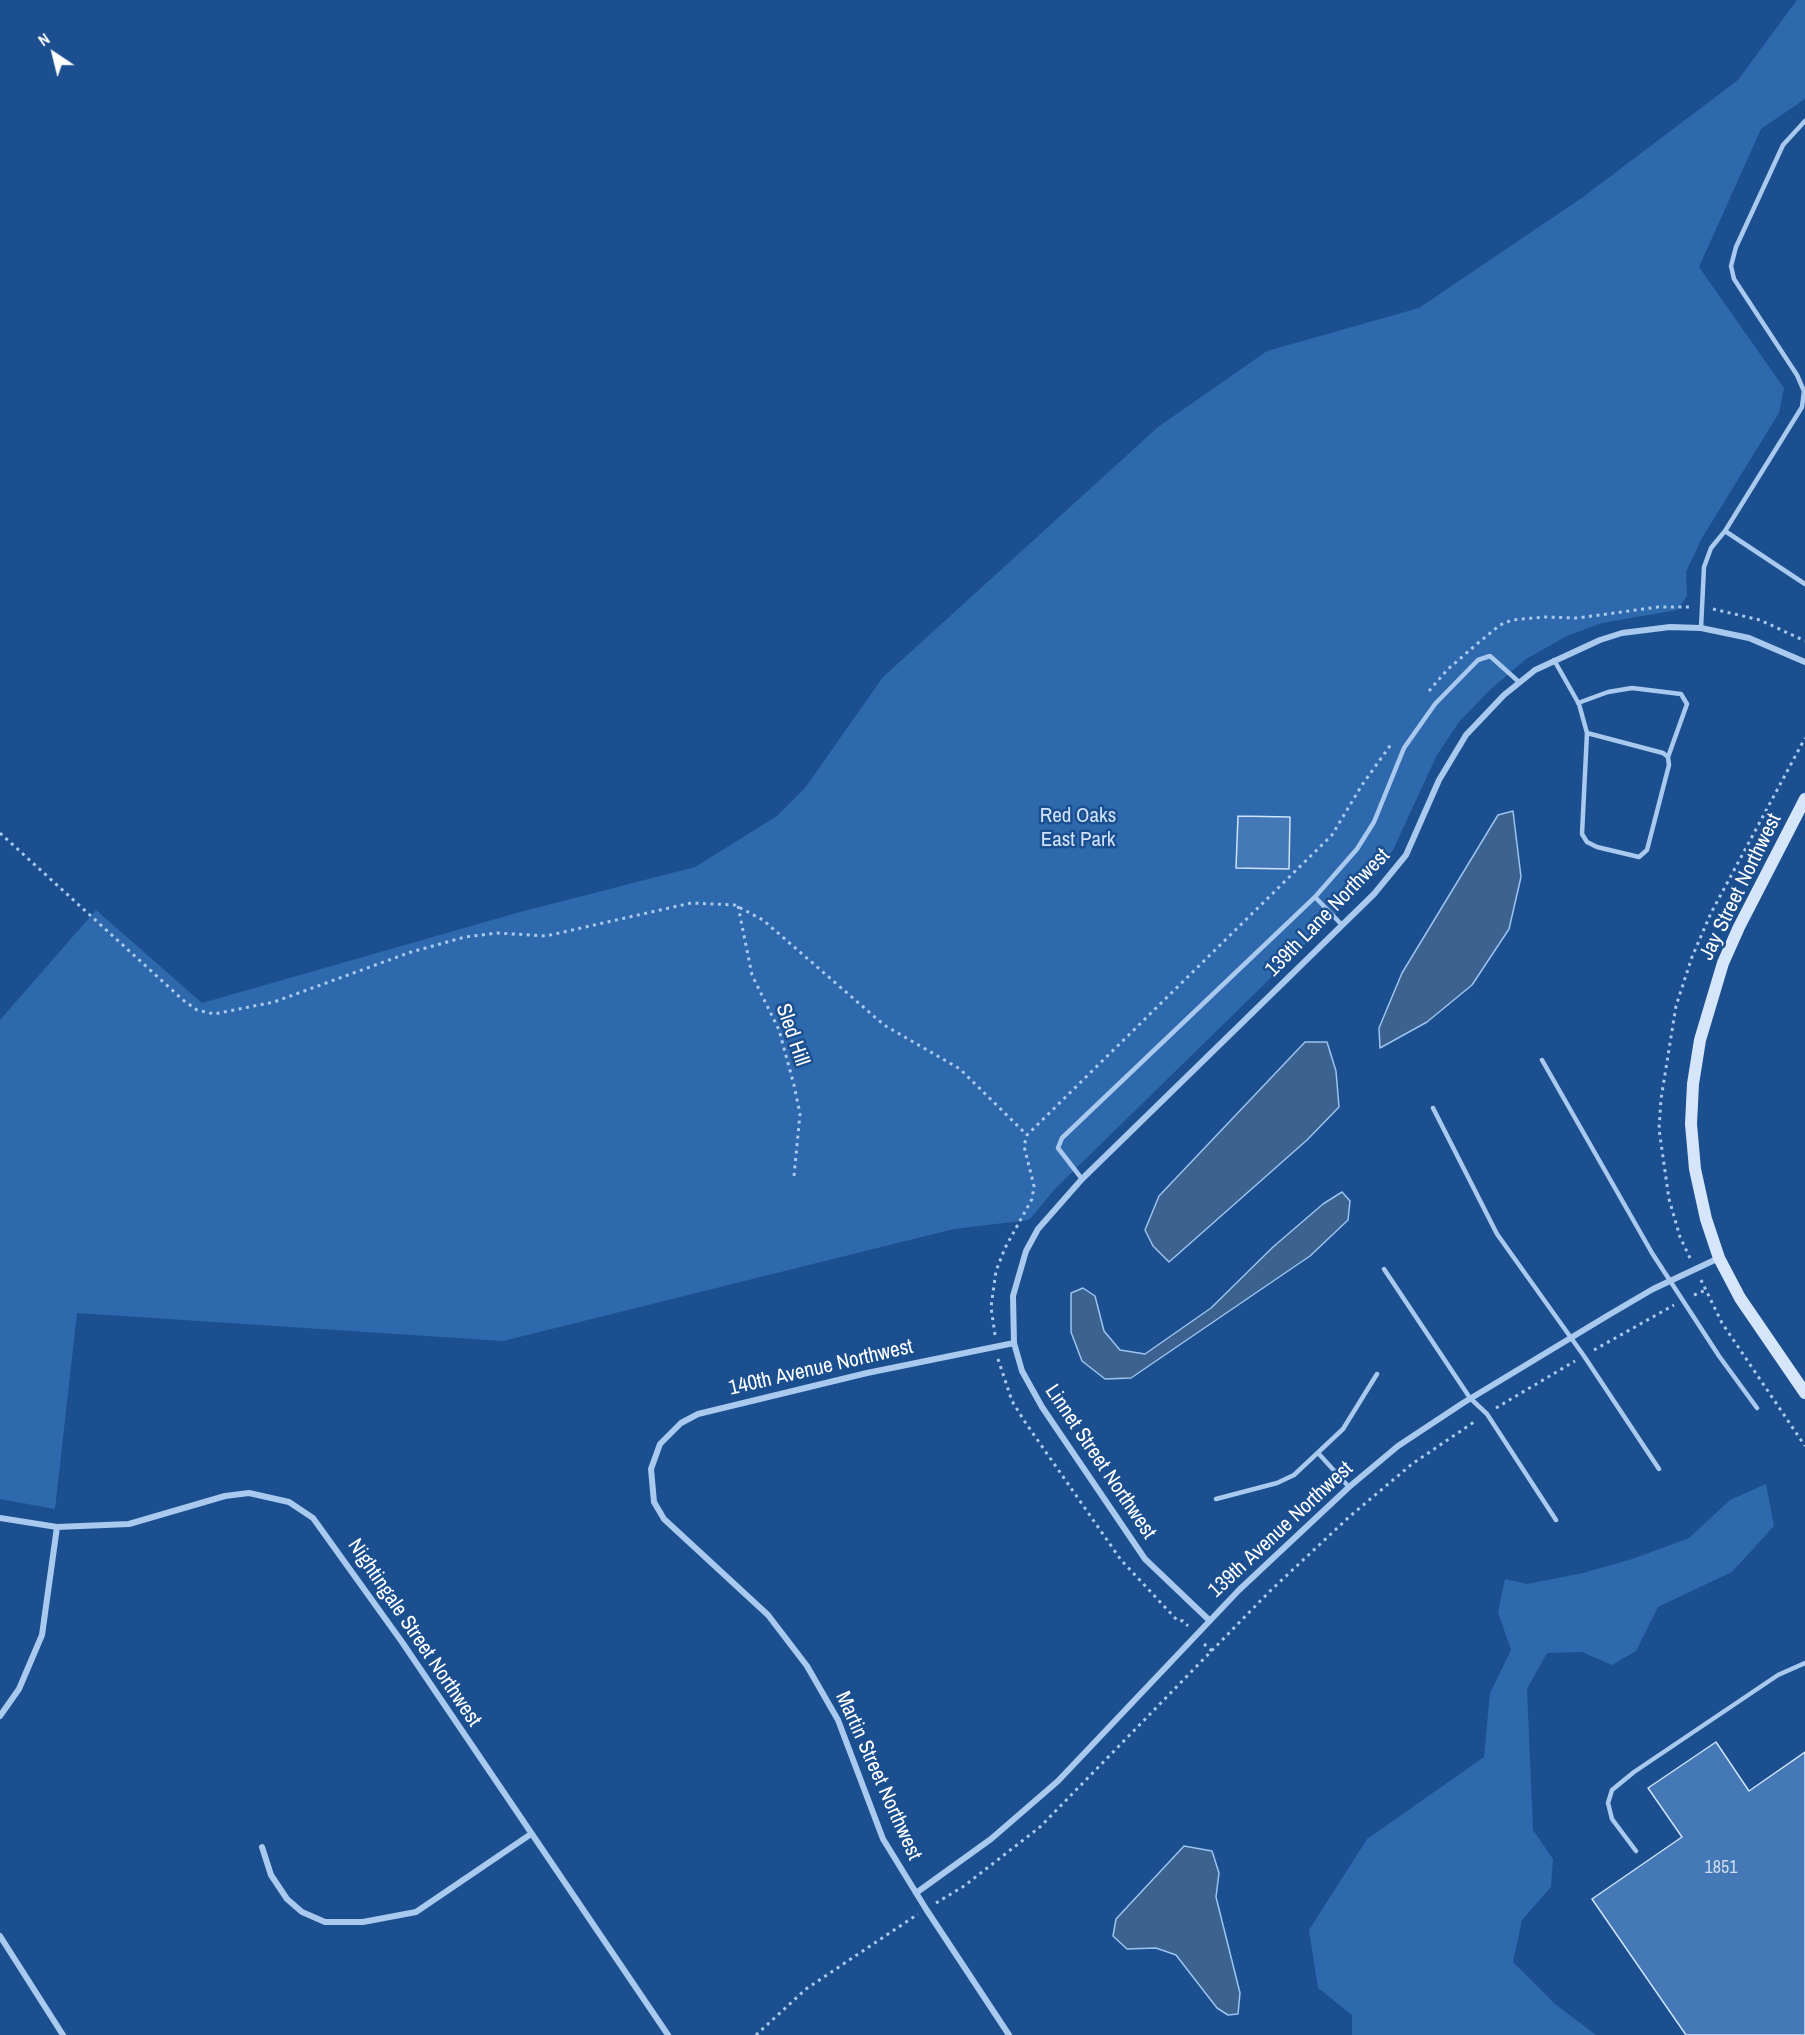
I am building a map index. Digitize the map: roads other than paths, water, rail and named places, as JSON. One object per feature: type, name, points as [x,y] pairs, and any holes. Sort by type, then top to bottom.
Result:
[{"type":"street","name":"139th Lane Northwest","points":[[1013,1296],[1026,1251],[1038,1229],[1082,1179],[1343,926],[1406,855],[1439,780],[1466,735],[1485,712],[1519,682],[1554,660],[1600,640],[1622,633],[1670,627],[1701,628],[1749,638],[1805,662]]},
{"type":"street","name":"Jay Street Northwest","points":[[1805,799],[1723,963],[1700,1040],[1692,1114],[1695,1169],[1706,1219],[1719,1258],[1740,1298],[1805,1393]]},
{"type":"street","name":"139th Avenue Northwest","points":[[915,1893],[990,1839],[1058,1781],[1209,1620],[1349,1487],[1401,1444],[1470,1398],[1570,1339],[1670,1281],[1719,1258]]},
{"type":"street","name":"Linnet Street Northwest","points":[[1013,1296],[1014,1343],[1029,1386],[1133,1542],[1152,1565],[1209,1620]]},
{"type":"street","name":"140th Avenue Northwest","points":[[655,1457],[660,1443],[681,1423],[698,1414],[867,1373],[1014,1343]]},
{"type":"street","name":"Martin Street Northwest","points":[[655,1457],[651,1469],[654,1502],[664,1519],[768,1615],[790,1641],[825,1693],[855,1762],[883,1839],[915,1893],[1009,2035]]},
{"type":"street","name":"Nightingale Street Northwest","points":[[0,1518],[57,1527],[129,1524],[233,1495],[249,1493],[289,1502],[313,1518],[668,2035]]},
{"type":"street","points":[[0,1716],[19,1689],[42,1635],[57,1527]]},
{"type":"street","points":[[262,1847],[271,1875],[287,1899],[302,1912],[325,1922],[363,1922],[416,1912],[531,1834]]},
{"type":"street","points":[[0,1936],[63,2035]]},
{"type":"lane","points":[[1701,628],[1704,567],[1711,548],[1725,531],[1802,407],[1804,391],[1797,375],[1734,279],[1731,266],[1736,247],[1783,145],[1805,121]]},
{"type":"lane","points":[[1725,531],[1805,584]]},
{"type":"lane","points":[[1082,1179],[1058,1148],[1062,1138],[1315,897],[1358,849],[1369,831],[1404,748],[1435,704],[1478,660],[1490,656],[1519,682]]},
{"type":"lane","points":[[1554,660],[1578,703],[1587,733],[1582,834],[1587,842],[1597,847],[1639,857],[1647,850],[1669,765],[1668,758],[1687,704],[1681,694],[1632,688],[1608,692],[1578,703]]},
{"type":"lane","points":[[1587,733],[1663,753],[1668,758]]},
{"type":"lane","points":[[1315,897],[1343,926]]},
{"type":"lane","points":[[1542,1060],[1670,1281],[1757,1408]]},
{"type":"lane","points":[[1433,1108],[1497,1234],[1584,1356],[1659,1469]]},
{"type":"lane","points":[[1384,1269],[1470,1398],[1487,1414],[1556,1520]]},
{"type":"lane","points":[[1216,1499],[1277,1484],[1294,1475],[1343,1430],[1377,1374]]},
{"type":"lane","points":[[1319,1454],[1349,1487]]},
{"type":"lane","points":[[1636,1851],[1612,1819],[1608,1803],[1612,1790],[1634,1772],[1778,1675],[1805,1663]]},
{"type":"park label","name":"Red Oaks East Park","points":[[1078,828]]}]
